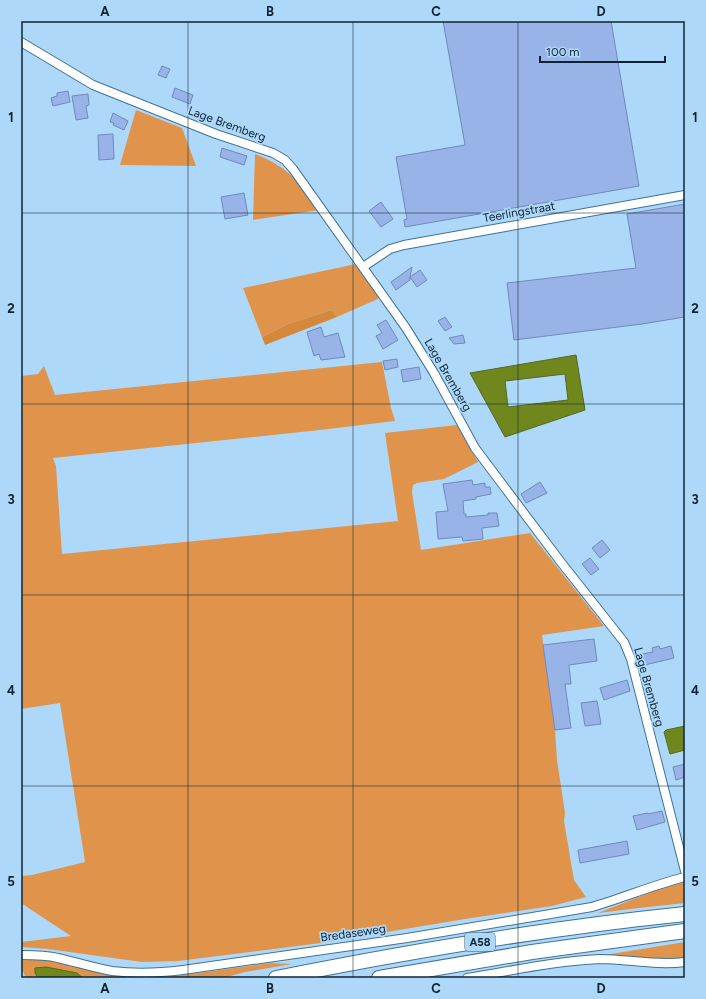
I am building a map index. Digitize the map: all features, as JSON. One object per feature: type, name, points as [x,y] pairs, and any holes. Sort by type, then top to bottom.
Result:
[{"type":"highway","name":"A58","points":[[276,978],[371,959],[509,937],[685,914]]},
{"type":"highway","name":"A58","points":[[379,978],[532,952],[685,932]]},
{"type":"street","name":"Lage Bremberg","points":[[21,42],[94,84],[216,134],[273,153],[285,160],[293,169],[406,328],[434,373],[475,448],[560,562],[624,642],[631,659],[685,871]]},
{"type":"street","name":"Teerlingstraat","points":[[363,267],[390,249],[404,244],[685,195]]},
{"type":"street","name":"Bredaseweg","points":[[21,955],[56,957],[111,971],[157,973],[183,970],[407,938],[592,907],[660,883],[685,877]]},
{"type":"street","points":[[467,978],[569,961],[602,959],[661,964],[685,962]]},
{"type":"shaded area","points":[[136,110],[182,128],[196,166],[120,165]]},
{"type":"shaded area","points":[[255,154],[277,164],[292,176],[319,210],[253,220]]},
{"type":"shaded area","points":[[356,264],[380,298],[337,317],[332,310],[288,324],[262,337],[243,288]]},
{"type":"shaded area","points":[[332,310],[337,317],[265,345],[262,337],[288,324]]},
{"type":"shaded area","points":[[576,355],[585,410],[505,437],[470,373]],"holes":[[[565,374],[568,400],[508,407],[505,381]]]},
{"type":"shaded area","points":[[382,362],[395,421],[53,458],[56,466],[62,554],[398,521],[385,433],[457,425],[478,462],[444,479],[417,483],[413,485],[412,492],[421,550],[530,533],[604,626],[542,635],[565,813],[564,821],[574,880],[586,897],[552,906],[321,943],[178,961],[142,962],[48,949],[21,947],[21,942],[71,936],[21,903],[21,876],[32,875],[85,862],[60,703],[21,709],[21,376],[38,374],[44,366],[55,395]]},
{"type":"shaded area","points":[[685,726],[685,750],[670,754],[664,732],[666,730]]},
{"type":"shaded area","points":[[685,881],[685,903],[598,913],[659,889]]},
{"type":"shaded area","points":[[685,942],[685,961],[642,961],[605,955]]},
{"type":"shaded area","points":[[21,959],[49,959],[133,978],[83,978],[77,973],[46,967],[35,973],[38,978],[26,978],[21,967]]},
{"type":"shaded area","points":[[271,963],[292,964],[245,972],[223,978],[162,978]]},
{"type":"shaded area","points":[[46,967],[77,973],[83,978],[38,978],[35,973],[35,968]]},
{"type":"building","points":[[443,21],[611,21],[639,186],[405,227],[404,220],[407,219],[396,157],[465,145]]},
{"type":"building","points":[[162,66],[170,69],[166,78],[158,75]]},
{"type":"building","points":[[175,88],[193,95],[190,104],[172,97]]},
{"type":"building","points":[[68,91],[70,102],[53,106],[51,98],[57,96],[57,93]]},
{"type":"building","points":[[88,94],[89,105],[86,106],[88,118],[76,120],[72,96]]},
{"type":"building","points":[[113,113],[128,121],[124,130],[110,122]]},
{"type":"building","points":[[113,134],[114,159],[99,160],[98,135]]},
{"type":"building","points":[[222,148],[247,156],[244,165],[220,157]]},
{"type":"building","points":[[244,193],[248,215],[225,219],[221,197]]},
{"type":"building","points":[[381,202],[393,219],[381,227],[369,211]]},
{"type":"building","points":[[685,204],[685,317],[642,324],[514,340],[507,283],[636,268],[627,214]]},
{"type":"building","points":[[412,267],[410,280],[396,290],[391,282]]},
{"type":"building","points":[[420,270],[427,280],[417,287],[410,277]]},
{"type":"building","points":[[445,317],[452,327],[445,331],[438,321]]},
{"type":"building","points":[[386,320],[398,340],[383,349],[376,336],[382,333],[377,325]]},
{"type":"building","points":[[321,327],[324,337],[338,333],[345,357],[321,360],[319,354],[314,356],[307,332]]},
{"type":"building","points":[[463,335],[465,343],[454,344],[449,338]]},
{"type":"building","points":[[397,359],[398,367],[385,370],[383,361]]},
{"type":"building","points":[[419,367],[421,379],[403,382],[401,370]]},
{"type":"building","points":[[472,480],[473,485],[485,483],[485,487],[490,487],[491,494],[476,497],[476,499],[463,501],[464,514],[466,514],[466,517],[497,513],[499,526],[482,528],[483,539],[463,541],[462,537],[438,539],[436,512],[448,511],[443,484]]},
{"type":"building","points":[[540,482],[547,493],[526,503],[521,494]]},
{"type":"building","points":[[602,540],[610,550],[600,558],[592,548]]},
{"type":"building","points":[[590,558],[599,569],[591,575],[582,564]]},
{"type":"building","points":[[594,639],[597,661],[569,665],[571,684],[565,684],[571,728],[555,730],[543,645]]},
{"type":"building","points":[[659,646],[660,649],[671,646],[674,658],[645,665],[642,654],[653,652],[652,648]]},
{"type":"building","points":[[627,680],[630,691],[604,700],[600,688]]},
{"type":"building","points":[[597,701],[601,724],[585,726],[581,703]]},
{"type":"building","points":[[685,764],[685,777],[676,780],[673,767]]},
{"type":"building","points":[[662,811],[665,822],[637,830],[633,816]]},
{"type":"building","points":[[627,841],[629,854],[580,863],[578,850]]}]
